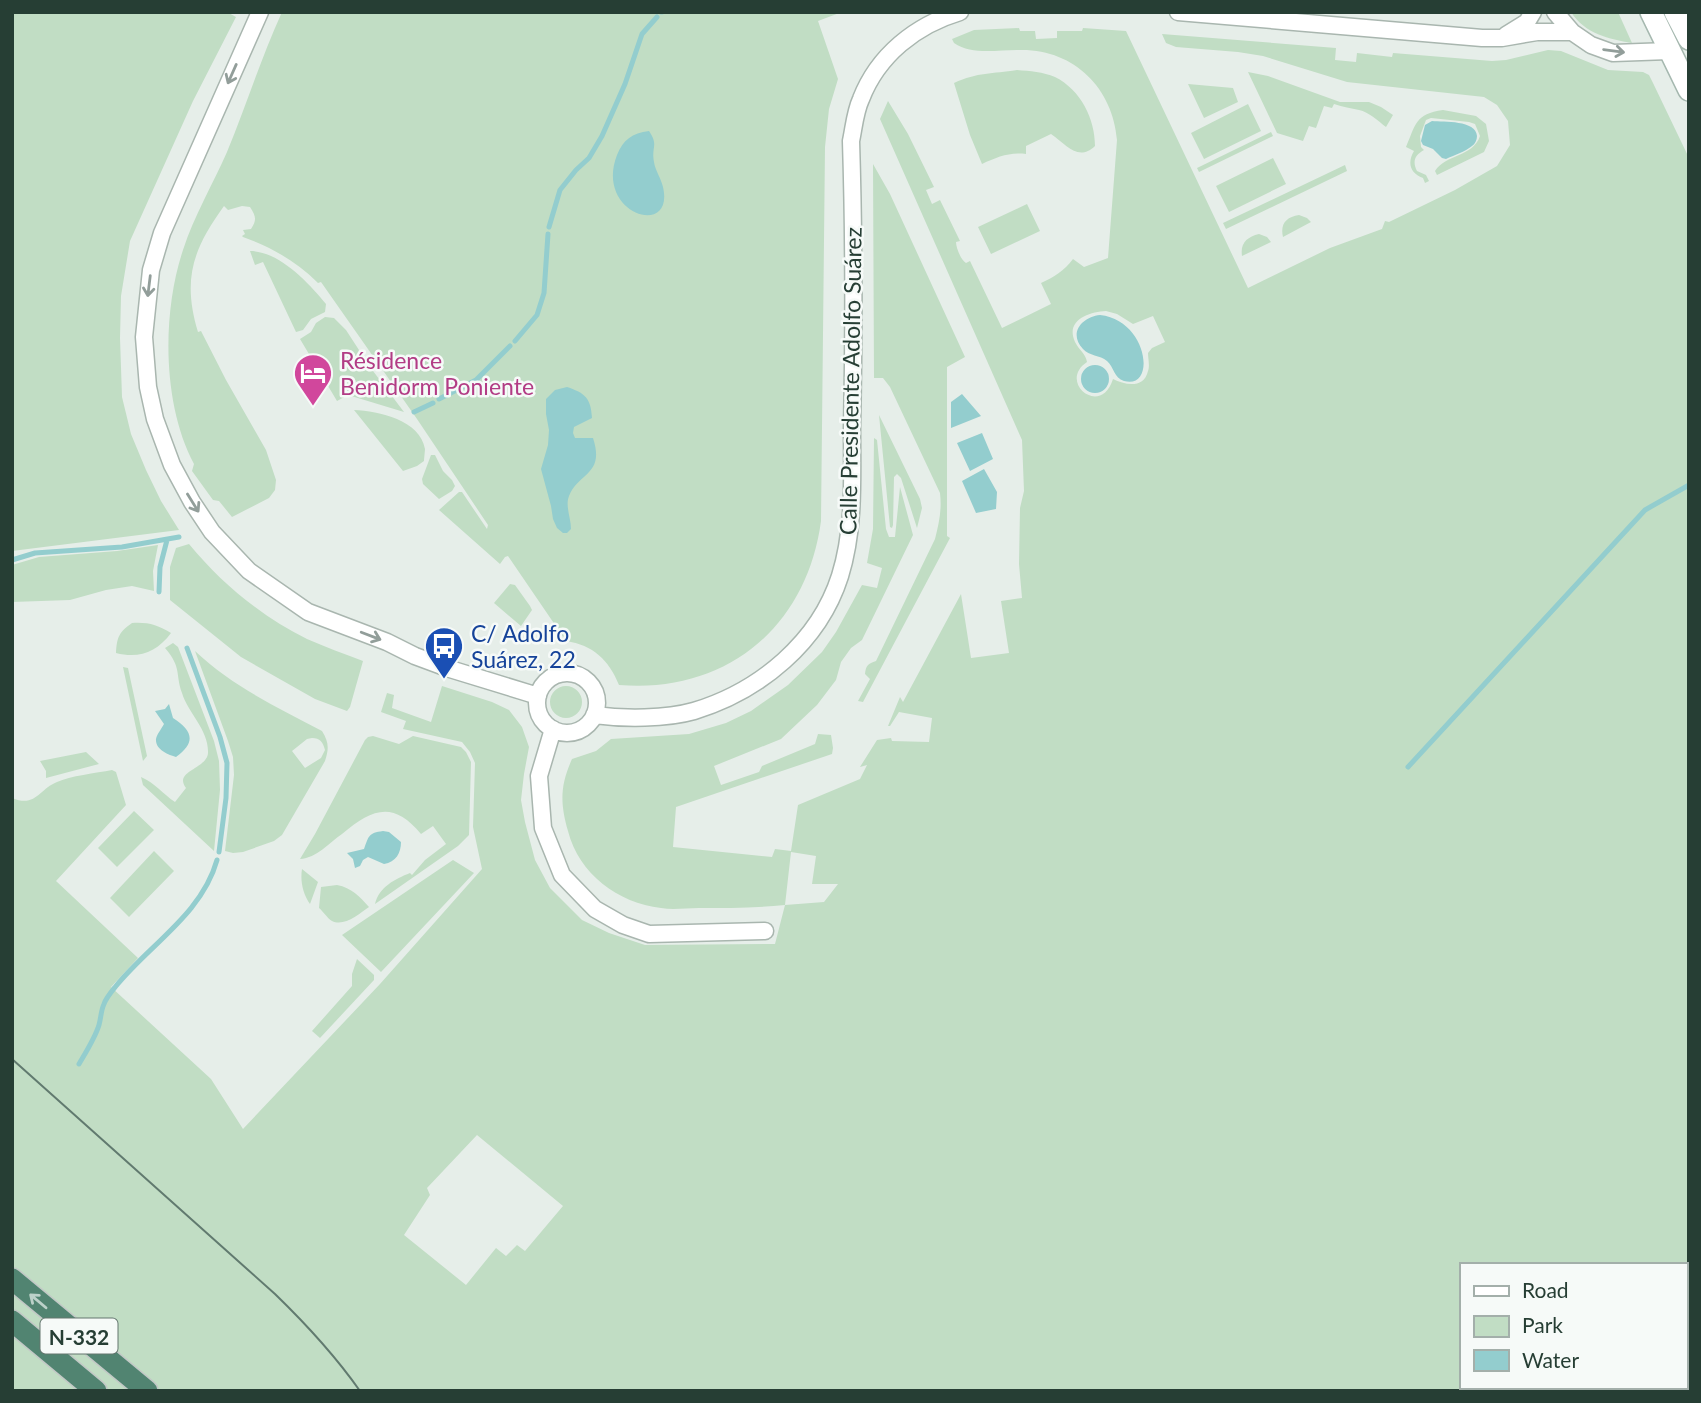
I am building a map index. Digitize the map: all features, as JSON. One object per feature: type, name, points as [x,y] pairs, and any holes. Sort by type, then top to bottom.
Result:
[{"type":"highway","name":"N-332","points":[[12,1279],[147,1391]]},
{"type":"highway","name":"N-332","points":[[12,1321],[96,1391]]},
{"type":"main road","points":[[1651,12],[1689,90]]},
{"type":"main road","points":[[1675,12],[1689,39]]},
{"type":"street","points":[[260,12],[162,233],[151,270],[144,337],[148,387],[155,419],[172,465],[212,532],[249,571],[309,612],[387,642],[415,656],[538,696]]},
{"type":"street","name":"Calle Presidente Adolfo Suárez","points":[[594,715],[671,716],[694,711],[739,693],[761,680],[791,656],[814,627],[828,603],[840,577],[846,555],[851,508],[852,141],[855,119],[860,99],[870,79],[904,39],[934,21],[960,12]]},
{"type":"street","points":[[1178,12],[1482,38],[1502,38],[1537,32],[1572,32]]},
{"type":"street","points":[[1502,38],[1527,22],[1533,12]]},
{"type":"street","points":[[1555,12],[1572,32],[1591,46],[1613,53],[1669,51]]},
{"type":"street","points":[[575,674],[591,686],[595,695],[594,715],[589,723],[572,733],[553,729],[545,724],[537,706],[541,687],[556,675],[575,674]]},
{"type":"street","points":[[553,729],[539,776],[543,828],[562,875],[595,909],[622,925],[649,934],[765,931]]},
{"type":"green space","points":[[12,12],[227,12],[236,17],[193,101],[130,241],[121,296],[122,397],[131,434],[161,501],[179,530],[12,551]]},
{"type":"green space","points":[[282,12],[842,12],[818,21],[838,79],[829,109],[825,147],[821,521],[813,559],[799,593],[779,622],[755,646],[726,665],[694,678],[658,685],[619,685],[599,655],[584,646],[566,641],[508,556],[500,564],[439,510],[462,492],[487,529],[488,525],[417,419],[321,282],[318,283],[283,255],[242,236],[245,234],[243,230],[251,229],[255,218],[250,207],[242,206],[228,210],[224,206],[198,251],[191,280],[193,313],[198,332],[201,331],[266,450],[276,480],[275,490],[269,498],[232,517],[219,501],[213,500],[192,471],[194,464],[183,440],[176,414],[169,358],[171,302],[187,237],[227,152]]},
{"type":"green space","points":[[1571,12],[1618,12],[1632,43],[1590,30]]},
{"type":"green space","points":[[1019,28],[1020,31],[1035,31],[1036,39],[1057,38],[1057,31],[1082,31],[1083,28],[1126,31],[1248,288],[1330,248],[1382,229],[1385,221],[1389,222],[1455,190],[1497,166],[1510,145],[1508,121],[1497,105],[1484,97],[1347,82],[1263,56],[1176,47],[1166,43],[1162,34],[1336,48],[1335,60],[1356,62],[1357,53],[1392,57],[1393,53],[1492,61],[1548,50],[1561,51],[1608,70],[1643,72],[1649,75],[1689,158],[1689,1391],[12,1391],[12,798],[27,801],[62,780],[112,770],[116,772],[126,805],[56,881],[138,958],[111,987],[211,1079],[243,1129],[380,984],[482,869],[473,827],[475,763],[470,752],[462,742],[403,729],[406,721],[381,712],[387,693],[394,695],[392,708],[431,722],[442,686],[509,710],[522,727],[529,747],[521,800],[535,860],[550,888],[582,920],[609,933],[645,945],[775,944],[785,905],[666,909],[630,900],[602,884],[581,860],[565,821],[563,786],[572,759],[596,751],[611,739],[689,734],[726,723],[751,711],[788,685],[822,652],[862,585],[877,588],[882,568],[867,563],[873,529],[874,438],[877,440],[889,537],[895,537],[900,487],[913,535],[862,640],[851,648],[841,662],[836,680],[817,705],[781,739],[714,766],[721,785],[759,772],[762,766],[815,744],[818,734],[831,735],[832,754],[676,807],[673,847],[772,857],[775,849],[791,851],[798,805],[860,779],[867,765],[860,767],[877,740],[891,738],[892,741],[929,742],[932,718],[899,712],[888,726],[900,697],[903,702],[961,594],[971,658],[1009,653],[1001,601],[1022,598],[1019,564],[1020,508],[1024,491],[1022,440],[880,119],[888,101],[934,187],[926,190],[932,204],[940,200],[960,241],[956,242],[959,254],[966,263],[970,261],[1002,328],[1051,304],[1041,283],[1066,267],[1073,259],[1084,267],[1108,258],[1117,140],[1108,104],[1088,76],[1074,65],[1041,52],[978,51],[961,47],[952,39],[974,30]],"holes":[[[1106,311],[1133,324],[1153,316],[1165,342],[1148,353],[1149,369],[1143,381],[1128,384],[1113,379],[1100,396],[1092,396],[1084,393],[1077,379],[1079,370],[1087,362],[1075,342],[1073,328],[1086,315]],[[791,852],[816,856],[812,884],[838,884],[824,902],[785,905]],[[477,1135],[563,1206],[525,1251],[517,1245],[506,1256],[496,1248],[466,1285],[404,1235],[430,1195],[427,1188]]]},
{"type":"green space","points":[[1017,70],[1050,75],[1072,89],[1085,106],[1095,146],[1089,151],[1078,152],[1051,134],[1026,146],[1026,154],[1004,156],[982,164],[954,83],[978,75]]},
{"type":"green space","points":[[1248,72],[1268,76],[1340,102],[1369,102],[1393,115],[1386,127],[1363,111],[1334,104],[1332,108],[1324,106],[1316,128],[1309,126],[1303,141],[1277,133]]},
{"type":"green space","points":[[1188,84],[1233,88],[1238,102],[1204,118]]},
{"type":"green space","points":[[1248,104],[1261,131],[1204,159],[1191,133]]},
{"type":"green space","points":[[1443,110],[1476,116],[1486,124],[1489,141],[1484,152],[1437,175],[1435,171],[1440,165],[1472,148],[1480,136],[1475,124],[1469,122],[1431,118],[1426,120],[1420,136],[1424,150],[1415,161],[1417,171],[1426,175],[1429,181],[1425,183],[1411,167],[1414,151],[1406,147],[1422,117]]},
{"type":"green space","points":[[1271,132],[1273,136],[1199,172],[1197,168]]},
{"type":"green space","points":[[1273,158],[1286,184],[1229,212],[1216,186]]},
{"type":"green space","points":[[873,164],[890,194],[965,357],[947,367],[947,536],[950,538],[863,702],[858,701],[870,679],[865,674],[866,669],[876,661],[935,539],[941,505],[940,493],[890,387],[883,378],[874,378]]},
{"type":"green space","points":[[1345,165],[1347,171],[1226,229],[1223,223]]},
{"type":"green space","points":[[1027,204],[1040,231],[991,254],[978,227]]},
{"type":"green space","points":[[1299,215],[1311,222],[1283,237],[1282,228],[1285,222]]},
{"type":"green space","points":[[1259,234],[1271,242],[1242,256],[1245,241]]},
{"type":"green space","points":[[250,251],[272,256],[292,270],[326,304],[325,312],[311,319],[303,330],[296,332],[263,262],[255,265]]},
{"type":"green space","points":[[325,317],[334,318],[346,330],[404,412],[348,395],[337,401],[300,339]]},
{"type":"green space","points":[[354,410],[375,412],[407,424],[422,439],[424,461],[403,471]]},
{"type":"green space","points":[[879,415],[920,499],[922,508],[917,528],[901,478],[897,474],[894,477],[893,525],[890,527]]},
{"type":"green space","points":[[431,455],[435,455],[455,486],[439,499],[423,484],[422,479]]},
{"type":"green space","points":[[189,544],[215,572],[258,610],[307,639],[363,661],[347,711],[315,699],[241,657],[170,600],[170,567],[176,548]]},
{"type":"green space","points":[[158,545],[153,571],[154,591],[132,586],[70,600],[12,602],[12,565],[39,557]]},
{"type":"green space","points":[[510,584],[515,585],[532,610],[521,626],[494,603]]},
{"type":"green space","points":[[132,623],[153,625],[171,633],[160,645],[147,652],[132,655],[116,653],[120,635]]},
{"type":"green space","points":[[173,643],[178,647],[219,761],[220,790],[214,851],[143,785],[141,777],[175,802],[186,788],[184,778],[202,763],[208,753],[202,729],[185,700],[176,666],[165,648]]},
{"type":"green space","points":[[195,651],[240,686],[322,731],[328,746],[325,761],[282,835],[274,841],[233,853],[225,851],[234,775],[233,757]],"holes":[[[315,738],[321,741],[325,750],[321,758],[305,768],[292,751],[307,739]]]},
{"type":"green space","points":[[123,667],[128,668],[147,756],[143,761]]},
{"type":"green space","points":[[566,686],[577,691],[582,702],[577,713],[566,718],[555,713],[550,702],[555,691]]},
{"type":"green space","points":[[373,736],[399,744],[413,736],[461,747],[471,762],[469,835],[458,846],[375,904],[388,884],[410,873],[412,875],[425,860],[446,844],[433,826],[421,834],[411,823],[392,812],[373,814],[353,825],[317,853],[300,859],[365,740]]},
{"type":"green space","points":[[86,752],[99,764],[46,778],[46,771],[40,761]]},
{"type":"green space","points":[[134,811],[154,830],[117,867],[98,848]]},
{"type":"green space","points":[[154,851],[174,871],[129,917],[110,898]]},
{"type":"green space","points":[[453,860],[474,873],[381,972],[342,935]]},
{"type":"green space","points":[[302,869],[318,882],[310,904],[303,887]]},
{"type":"green space","points":[[337,885],[351,890],[369,907],[346,921],[332,921],[319,908],[321,887]]},
{"type":"green space","points":[[357,959],[374,975],[374,980],[320,1038],[312,1031],[352,986],[352,974]]},
{"type":"water","points":[[1432,121],[1465,124],[1475,131],[1476,142],[1463,152],[1442,158],[1421,141],[1425,125]]},
{"type":"water","points":[[649,131],[654,140],[653,157],[663,187],[664,203],[658,212],[648,215],[636,213],[625,205],[616,192],[613,175],[617,155],[625,141],[638,133]]},
{"type":"water","points":[[1100,315],[1116,320],[1129,329],[1137,340],[1144,365],[1141,375],[1134,381],[1121,380],[1107,361],[1085,351],[1079,343],[1079,327],[1093,316]]},
{"type":"water","points":[[1095,365],[1105,369],[1109,379],[1105,389],[1095,393],[1085,389],[1081,379],[1085,369]]},
{"type":"water","points":[[567,387],[583,394],[588,401],[592,418],[574,427],[573,433],[575,438],[593,438],[596,459],[569,496],[571,529],[563,533],[553,519],[541,469],[548,445],[546,399],[555,390]]},
{"type":"water","points":[[962,394],[981,416],[951,428],[951,402]]},
{"type":"water","points":[[982,433],[993,459],[970,471],[957,443]]},
{"type":"water","points":[[984,469],[997,492],[996,509],[976,513],[962,481]]},
{"type":"water","points":[[169,704],[173,718],[190,736],[183,752],[176,757],[163,751],[156,743],[164,724],[155,711],[165,709]]},
{"type":"water","points":[[383,831],[389,832],[401,842],[397,856],[384,864],[368,857],[355,868],[353,859],[347,853],[364,849],[370,836]]},
{"type":"waterway","points":[[549,227],[560,190],[589,158],[602,136],[625,84],[642,34],[657,17]]},
{"type":"waterway","points":[[515,341],[537,315],[544,293],[548,234]]},
{"type":"waterway","points":[[439,399],[476,380],[510,346]]},
{"type":"waterway","points":[[414,412],[433,403]]},
{"type":"waterway","points":[[1408,767],[1645,510],[1689,485]]},
{"type":"waterway","points":[[12,560],[35,553],[122,547],[179,537]]},
{"type":"waterway","points":[[159,592],[160,567],[167,540]]},
{"type":"waterway","points":[[187,648],[227,763],[226,798],[219,852]]},
{"type":"waterway","points":[[79,1064],[95,1035],[108,997],[129,971],[200,897],[217,860]]},
{"type":"tram line","points":[[12,1059],[275,1294],[320,1340],[360,1391]]},
{"type":"place","name":"Résidence Benidorm Poniente","points":[[313,407]]},
{"type":"place","name":"C/ Adolfo Suárez, 22","points":[[444,680]]}]
